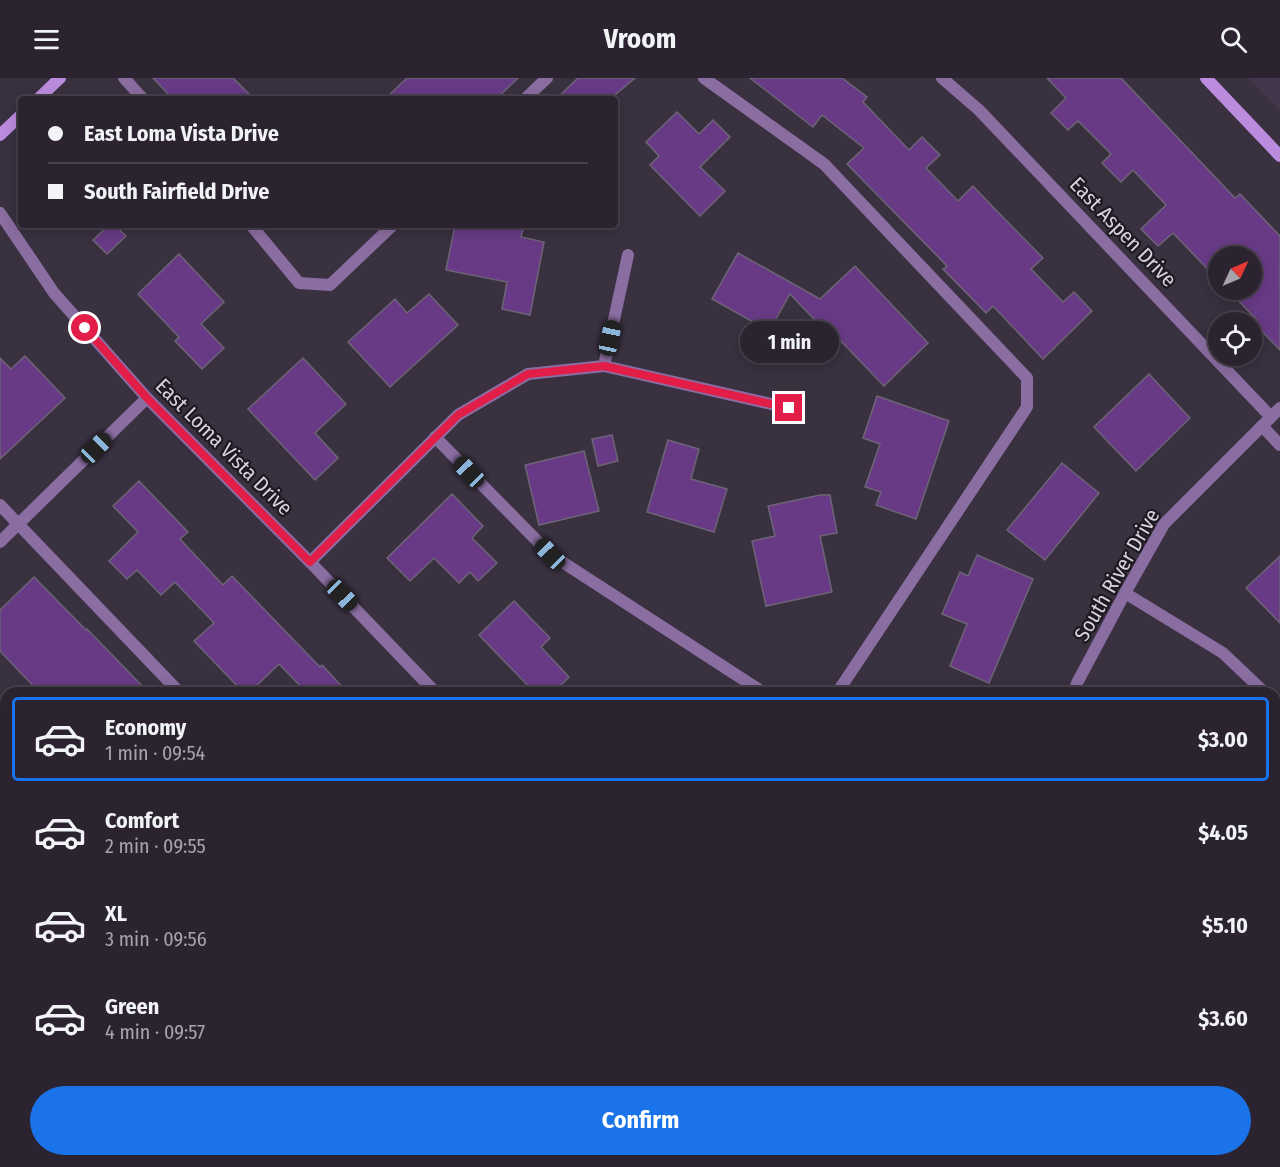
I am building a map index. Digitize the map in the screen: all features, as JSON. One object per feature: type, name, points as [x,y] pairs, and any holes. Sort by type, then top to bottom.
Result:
[{"type":"street","points":[[41,96],[60,78]]},
{"type":"street","points":[[124,78],[140,96]]},
{"type":"street","points":[[528,96],[547,78]]},
{"type":"street","points":[[704,78],[824,164],[1028,378],[1027,407],[841,687]]},
{"type":"street","name":"East Aspen Drive","points":[[942,78],[979,110],[1276,412]]},
{"type":"street","points":[[1206,78],[1280,156]]},
{"type":"street","points":[[0,135],[18,118]]},
{"type":"street","name":"East Loma Vista Drive","points":[[0,213],[54,293],[147,398],[430,687]]},
{"type":"street","points":[[253,228],[299,283],[330,285],[390,228]]},
{"type":"street","points":[[604,366],[628,255]]},
{"type":"street","points":[[310,562],[458,415],[528,374],[604,366],[789,408]]},
{"type":"street","points":[[0,542],[147,398]]},
{"type":"street","name":"South River Drive","points":[[1076,687],[1164,524],[1276,412]]},
{"type":"street","points":[[1262,426],[1280,445]]},
{"type":"street","points":[[435,437],[550,554],[755,687]]},
{"type":"street","points":[[0,505],[174,687]]},
{"type":"street","points":[[1125,593],[1223,653],[1259,687]]},
{"type":"shaded area","points":[[1248,78],[1280,78],[1280,111]]},
{"type":"building","points":[[153,78],[233,78],[251,96],[170,96]]},
{"type":"building","points":[[407,78],[518,78],[499,96],[388,96]]},
{"type":"building","points":[[578,78],[635,78],[614,96],[559,96]]},
{"type":"building","points":[[750,78],[842,78],[867,97],[863,102],[909,150],[922,137],[940,155],[926,168],[958,201],[973,186],[1043,258],[1031,269],[1063,302],[1074,292],[1092,311],[1043,359],[993,306],[986,313],[943,269],[947,266],[847,164],[864,148],[822,115],[813,127]]},
{"type":"building","points":[[1047,78],[1121,78],[1235,198],[1240,194],[1280,236],[1280,350],[1262,331],[1262,312],[1249,312],[1238,300],[1262,300],[1262,246],[1208,246],[1208,270],[1173,233],[1158,246],[1141,229],[1166,205],[1133,170],[1121,182],[1102,163],[1111,154],[1078,121],[1068,130],[1051,113],[1066,98]]},
{"type":"building","points":[[677,112],[699,134],[713,120],[730,137],[700,167],[725,191],[700,216],[650,165],[659,156],[646,142]]},
{"type":"building","points":[[106,228],[117,228],[126,236],[107,254],[93,240]]},
{"type":"building","points":[[454,228],[523,228],[521,237],[544,242],[530,315],[502,309],[507,282],[446,270]]},
{"type":"building","points":[[738,253],[820,299],[855,266],[928,343],[884,386],[836,336],[833,339],[790,294],[769,331],[712,299]]},
{"type":"building","points":[[179,254],[224,302],[201,324],[224,348],[202,369],[175,341],[179,337],[138,294]]},
{"type":"building","points":[[429,294],[458,325],[390,387],[348,342],[395,299],[407,313]]},
{"type":"building","points":[[25,356],[65,398],[0,459],[0,358],[11,369]]},
{"type":"building","points":[[303,358],[346,404],[315,433],[338,458],[315,480],[248,409]]},
{"type":"building","points":[[1149,374],[1190,418],[1136,471],[1094,427]]},
{"type":"building","points":[[877,396],[949,421],[916,519],[876,505],[881,492],[865,487],[880,444],[863,438]]},
{"type":"building","points":[[612,435],[618,461],[598,466],[592,439]]},
{"type":"building","points":[[668,440],[699,449],[691,479],[727,489],[714,532],[647,512]]},
{"type":"building","points":[[584,451],[599,511],[539,525],[525,465]]},
{"type":"building","points":[[1062,463],[1099,493],[1045,560],[1007,530]]},
{"type":"building","points":[[139,481],[188,532],[180,539],[223,585],[232,576],[342,687],[301,687],[279,664],[255,687],[238,687],[194,641],[214,623],[175,582],[161,595],[137,570],[127,579],[109,561],[138,532],[113,506]]},
{"type":"building","points":[[452,494],[483,526],[472,538],[497,563],[478,581],[470,572],[459,583],[434,558],[410,581],[387,558]]},
{"type":"building","points":[[830,495],[837,533],[820,536],[832,592],[766,606],[752,541],[775,536],[768,506]]},
{"type":"building","points":[[977,555],[1033,579],[989,683],[950,666],[967,624],[942,614],[960,572],[968,576]]},
{"type":"building","points":[[1280,556],[1280,623],[1246,588]]},
{"type":"building","points":[[34,577],[143,687],[34,687],[0,651],[0,610]]},
{"type":"building","points":[[514,601],[550,638],[541,647],[569,677],[559,687],[529,687],[479,635]]},
{"type":"route","points":[[85,328],[147,398],[310,562],[458,415],[528,374],[604,366],[789,408]]}]
